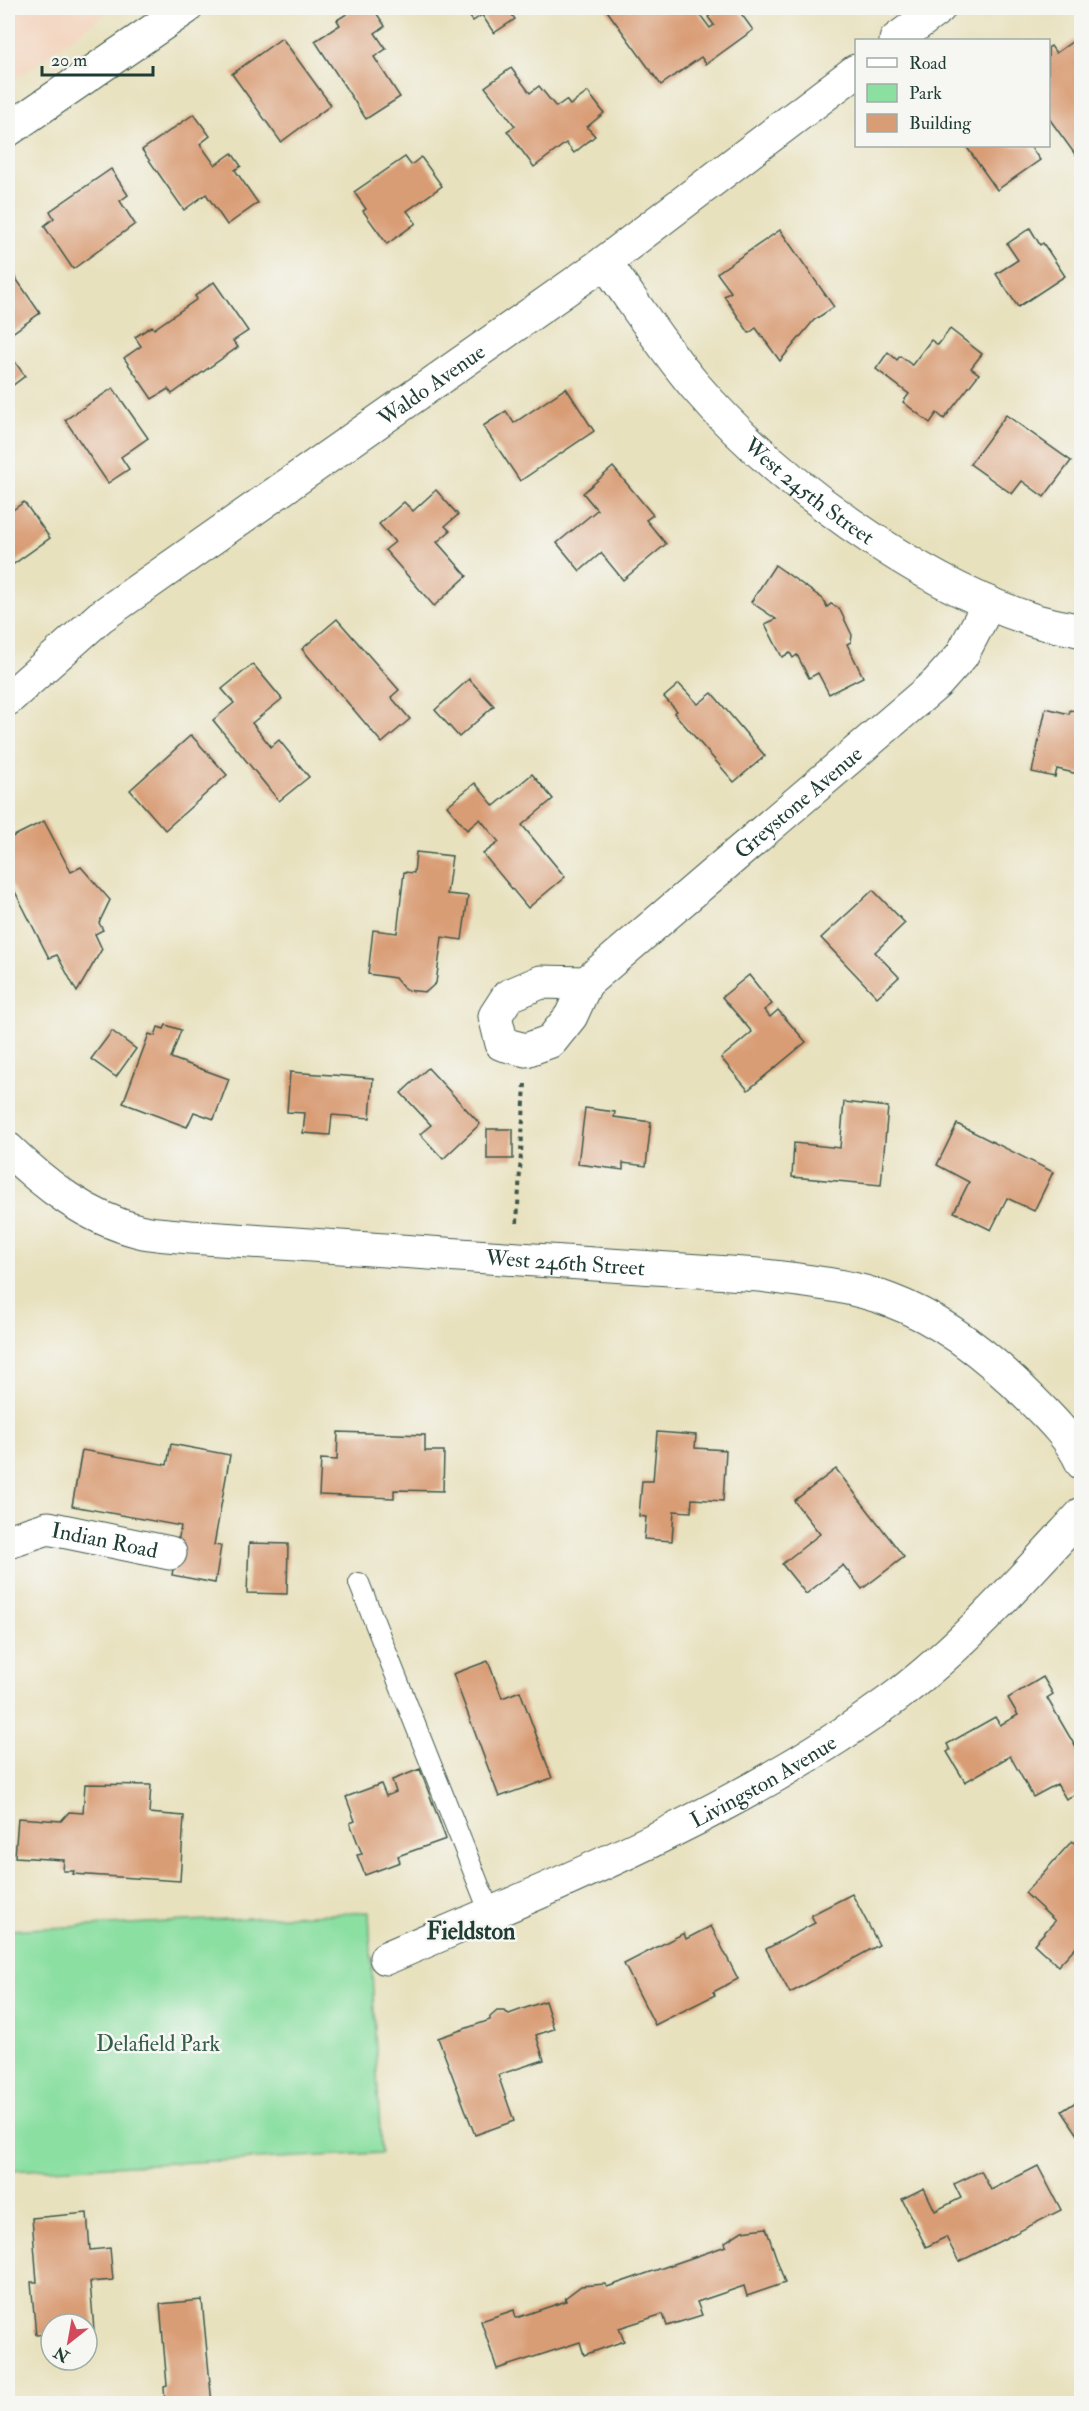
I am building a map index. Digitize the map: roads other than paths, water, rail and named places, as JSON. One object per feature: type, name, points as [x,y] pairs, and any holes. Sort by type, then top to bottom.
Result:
[{"type":"street","points":[[8,130],[186,8]]},
{"type":"street","points":[[897,39],[939,8]]},
{"type":"street","name":"Waldo Avenue","points":[[8,699],[100,617],[605,262],[855,72]]},
{"type":"street","name":"West 245th Street","points":[[605,262],[695,386],[734,427],[820,501],[864,534],[924,570],[990,603],[1034,620],[1082,631]]},
{"type":"street","name":"Greystone Avenue","points":[[586,983],[541,982],[508,996],[495,1016],[502,1044],[526,1050],[551,1041],[571,1016],[586,983],[937,683],[962,655],[990,603]]},
{"type":"street","name":"West 246th Street","points":[[8,1149],[51,1189],[93,1214],[140,1231],[190,1238],[759,1275],[831,1285],[889,1300],[931,1320],[981,1353],[1016,1383],[1052,1421],[1082,1462]]},
{"type":"street","name":"Livingston Avenue","points":[[386,1958],[586,1872],[755,1789],[837,1738],[895,1697],[964,1638],[1082,1514]]},
{"type":"street","name":"Indian Road","points":[[8,1541],[48,1528],[170,1553]]},
{"type":"lane","points":[[359,1583],[490,1913]]},
{"type":"district","name":"Fieldston","points":[[471,1931]]},
{"type":"park label","name":"Delafield Park","points":[[158,2043]]}]
